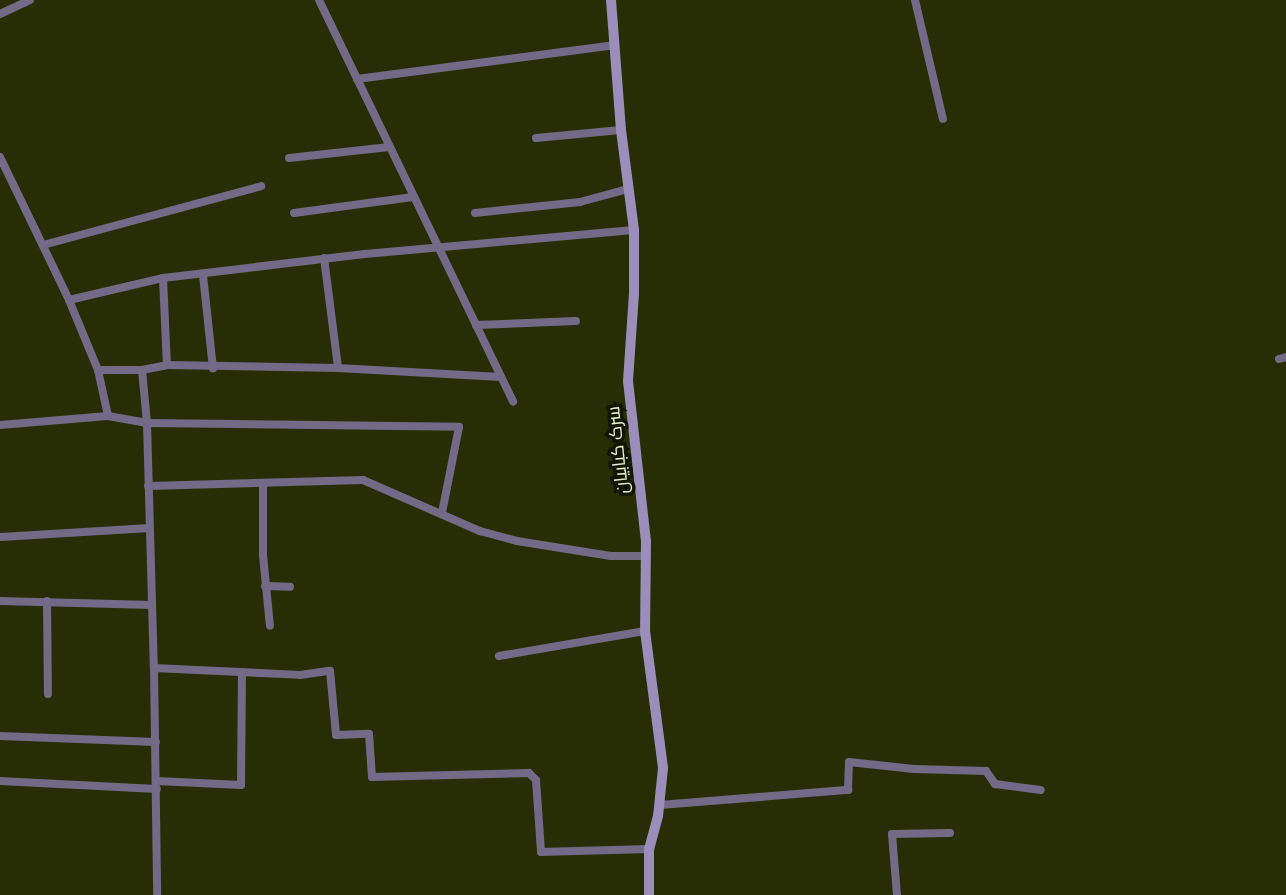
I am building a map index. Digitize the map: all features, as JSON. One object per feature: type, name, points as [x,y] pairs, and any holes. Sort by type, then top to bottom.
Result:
[{"type":"street","points":[[0,15],[30,0]]},
{"type":"street","points":[[319,0],[513,402]]},
{"type":"street","name":"سرک کبابیان","points":[[611,0],[621,130],[634,230],[634,293],[628,381],[646,556],[645,631],[663,768],[660,805],[649,849],[649,895]]},
{"type":"street","points":[[915,0],[943,118]]},
{"type":"street","points":[[357,79],[614,45]]},
{"type":"street","points":[[536,138],[621,130]]},
{"type":"street","points":[[289,158],[389,147]]},
{"type":"street","points":[[0,157],[69,300],[98,370],[108,416]]},
{"type":"street","points":[[43,245],[261,186]]},
{"type":"street","points":[[475,214],[580,202],[628,189]]},
{"type":"street","points":[[294,213],[413,197]]},
{"type":"street","points":[[69,300],[163,278],[324,258],[634,230]]},
{"type":"street","points":[[324,258],[338,368]]},
{"type":"street","points":[[203,275],[213,368]]},
{"type":"street","points":[[163,278],[167,365]]},
{"type":"street","points":[[476,326],[576,321]]},
{"type":"street","points":[[98,370],[142,370],[167,365],[213,368],[338,368],[501,377]]},
{"type":"street","points":[[142,370],[147,423],[157,785],[157,895]]},
{"type":"street","points":[[0,425],[108,416],[147,423],[459,427],[442,513]]},
{"type":"street","points":[[148,486],[363,480],[480,531],[517,541],[611,556],[646,556]]},
{"type":"street","points":[[263,483],[265,586],[270,626]]},
{"type":"street","points":[[1,537],[150,528]]},
{"type":"street","points":[[265,586],[290,587]]},
{"type":"street","points":[[0,601],[152,605]]},
{"type":"street","points":[[47,601],[48,694]]},
{"type":"street","points":[[499,656],[645,631]]},
{"type":"street","points":[[154,668],[300,674],[330,671],[336,735],[369,734],[372,777],[528,773],[536,780],[541,852],[649,849]]},
{"type":"street","points":[[0,781],[241,785],[242,672]]},
{"type":"street","points":[[0,736],[156,742]]},
{"type":"street","points":[[660,805],[848,790],[849,762],[914,769],[986,771],[995,784],[1041,790]]},
{"type":"street","points":[[897,895],[892,834],[950,833]]}]
